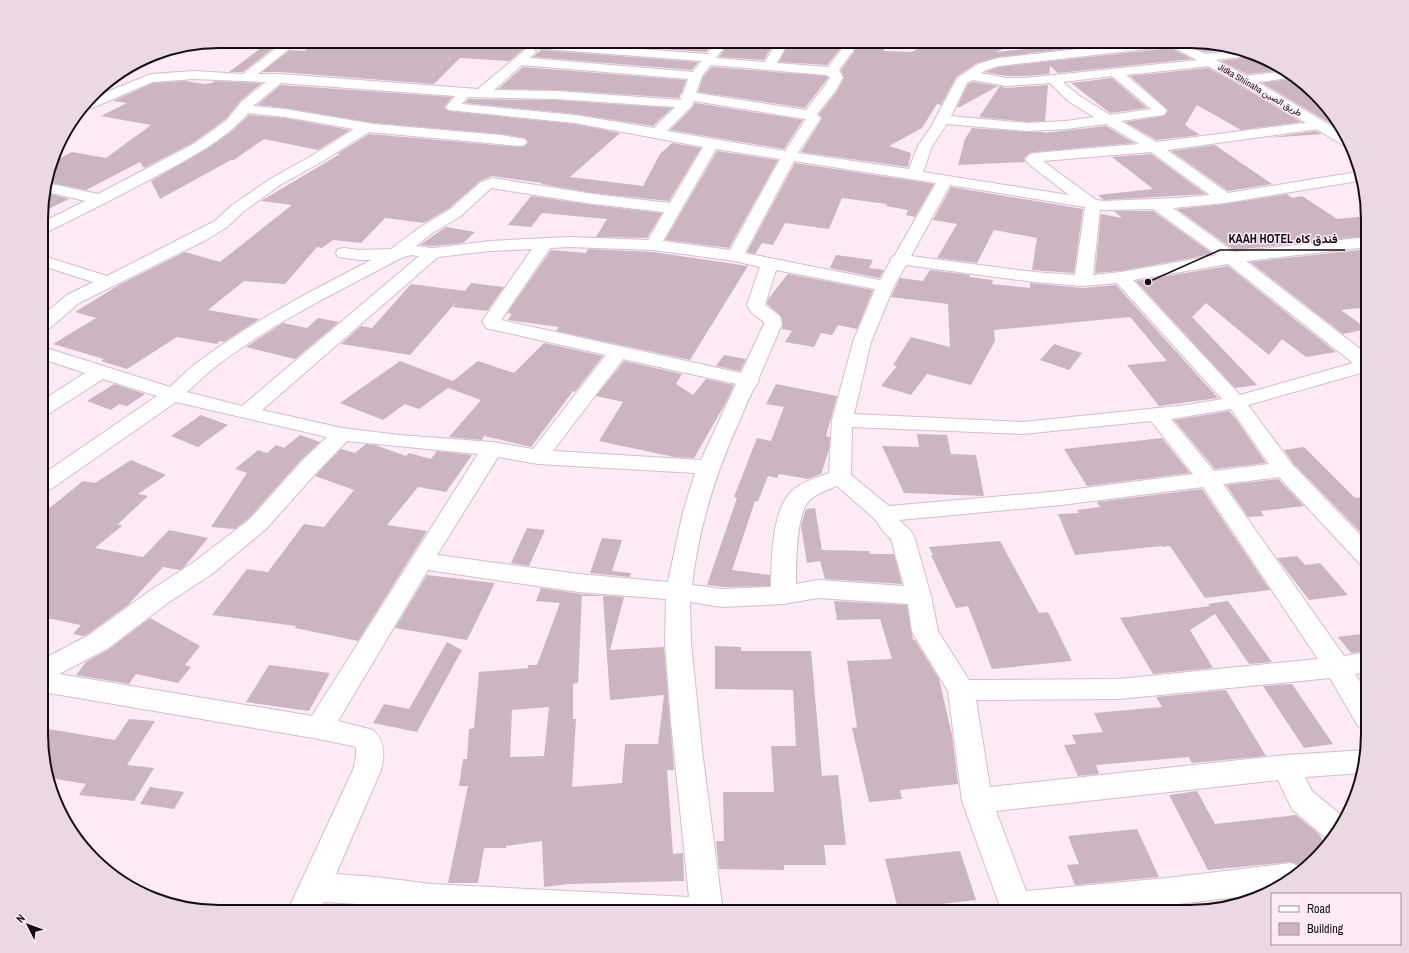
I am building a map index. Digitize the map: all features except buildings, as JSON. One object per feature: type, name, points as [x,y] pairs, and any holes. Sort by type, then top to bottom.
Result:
[{"type":"street","points":[[248,76],[284,48]]},
{"type":"street","points":[[482,93],[533,48]]},
{"type":"street","points":[[592,48],[834,73],[838,77],[809,115]]},
{"type":"street","points":[[656,134],[686,100],[696,76],[718,48]]},
{"type":"street","points":[[769,66],[779,48]]},
{"type":"street","points":[[831,72],[848,48]]},
{"type":"street","points":[[914,175],[925,146],[942,119],[962,81],[969,75],[982,67],[998,62],[1120,48]]},
{"type":"street","name":"Jidka Shiinaha طريق الصين","points":[[1183,48],[1244,80],[1340,137]]},
{"type":"street","points":[[969,75],[1006,82],[1053,79],[1238,55]]},
{"type":"street","points":[[519,61],[696,76]]},
{"type":"street","points":[[942,119],[1027,127],[1066,125],[1108,120],[1160,110],[1115,72]]},
{"type":"street","points":[[130,74],[151,78],[194,75],[248,76],[464,93],[686,100],[809,115],[814,118],[788,156],[735,256]]},
{"type":"street","points":[[1244,80],[1282,75]]},
{"type":"street","points":[[96,100],[151,78]]},
{"type":"street","points":[[48,225],[159,169],[210,140],[232,123],[247,104],[280,78]]},
{"type":"street","points":[[1053,79],[1073,98],[1154,147],[1225,198]]},
{"type":"street","points":[[464,93],[453,107],[574,119],[712,144],[1034,193],[1093,205],[1126,207],[1225,198],[1355,176]]},
{"type":"street","points":[[244,109],[285,112],[373,128],[520,142]]},
{"type":"street","points":[[1093,205],[1032,159],[1035,157],[1154,147],[1319,125]]},
{"type":"street","points":[[48,319],[73,298],[200,236],[221,224],[237,209],[275,182],[318,158],[368,126]]},
{"type":"street","points":[[653,245],[712,144]]},
{"type":"street","points":[[840,477],[842,420],[862,342],[885,286],[899,259],[925,218],[945,179]]},
{"type":"street","points":[[48,480],[173,396],[207,364],[242,339],[281,315],[396,254],[425,231],[455,213],[486,185],[489,184],[593,199],[674,208]]},
{"type":"street","points":[[51,188],[99,200]]},
{"type":"street","points":[[1157,204],[1231,258],[1361,360]]},
{"type":"street","points":[[1083,281],[1093,205]]},
{"type":"street","points":[[344,253],[359,255],[396,254],[411,250],[433,253],[498,246],[569,242],[653,245],[735,256],[885,286]]},
{"type":"street","points":[[899,259],[1034,277],[1083,281],[1121,277],[1231,258],[1361,243]]},
{"type":"street","points":[[544,244],[491,321],[497,325],[748,381]]},
{"type":"street","points":[[246,413],[433,253]]},
{"type":"street","points":[[48,263],[106,281]]},
{"type":"street","points":[[706,905],[688,766],[679,648],[679,592],[685,552],[695,510],[710,467],[762,347],[774,324],[773,320],[758,309],[756,305],[770,264]]},
{"type":"street","points":[[1121,277],[1236,402],[1284,469],[1361,551]]},
{"type":"street","points":[[538,457],[618,352]]},
{"type":"street","points":[[48,355],[173,396],[342,434],[399,441],[492,449],[538,457],[710,467]]},
{"type":"street","points":[[842,420],[1023,428],[1187,411],[1236,402],[1361,367]]},
{"type":"street","points":[[48,405],[100,372]]},
{"type":"street","points":[[1156,414],[1208,478],[1337,667],[1361,706]]},
{"type":"street","points":[[48,668],[98,642],[160,596],[203,568],[258,524],[309,466],[342,434]]},
{"type":"street","points":[[319,728],[421,561],[492,449]]},
{"type":"street","points":[[884,514],[1061,498],[1284,469]]},
{"type":"street","points":[[840,477],[884,514],[891,526],[902,536],[919,596],[925,632],[961,690],[977,801],[1016,905]]},
{"type":"street","points":[[784,595],[785,550],[792,510],[797,500],[810,488],[840,477]]},
{"type":"street","points":[[421,561],[565,581],[679,592],[722,598],[784,595],[818,589],[919,596]]},
{"type":"street","points":[[961,690],[1119,689],[1337,667],[1361,663]]},
{"type":"street","points":[[48,683],[319,728],[363,738],[369,745],[372,757],[309,900]]},
{"type":"street","points":[[977,801],[1286,767],[1359,761]]},
{"type":"street","points":[[1286,767],[1302,800],[1334,826]]},
{"type":"street","points":[[1052,905],[1283,877]]},
{"type":"street","points":[[309,900],[376,891],[429,905]]},
{"type":"place","name":"KAAH HOTEL فندق كاه","points":[[1148,282]]}]
